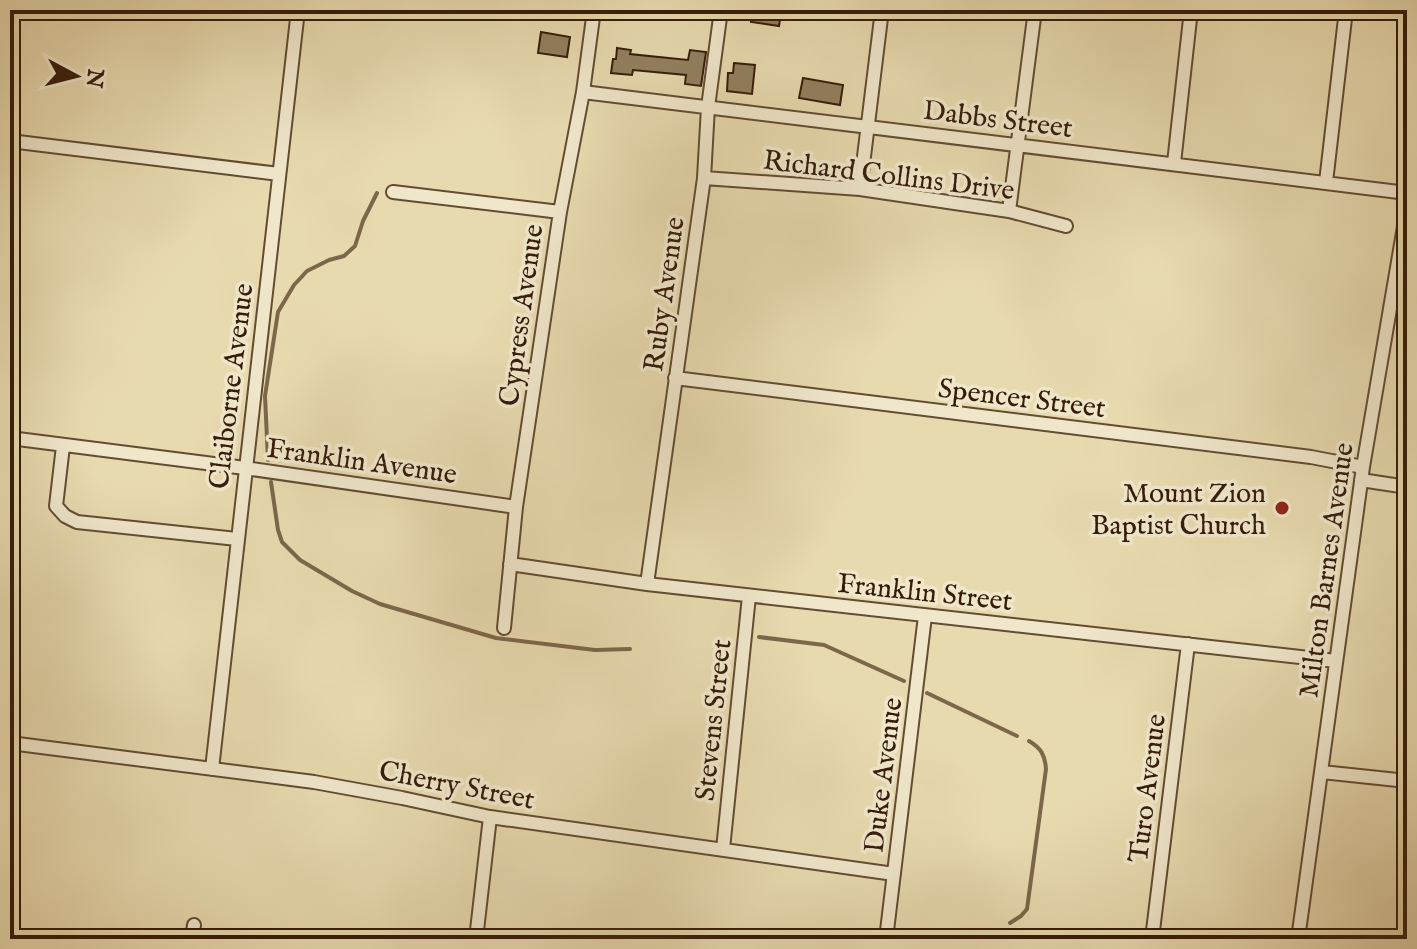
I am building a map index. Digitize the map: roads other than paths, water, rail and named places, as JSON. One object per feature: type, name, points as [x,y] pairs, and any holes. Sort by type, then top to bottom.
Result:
[{"type":"street","name":"Claiborne Avenue","points":[[212,769],[298,10]]},
{"type":"street","name":"Cypress Avenue","points":[[504,628],[516,507],[594,10]]},
{"type":"street","name":"Ruby Avenue","points":[[647,584],[704,178],[708,107],[721,10]]},
{"type":"street","points":[[860,189],[882,10]]},
{"type":"street","points":[[1009,211],[1035,10]]},
{"type":"street","points":[[1174,163],[1191,10]]},
{"type":"street","points":[[1326,182],[1346,10]]},
{"type":"street","name":"Dabbs Street","points":[[583,92],[1407,193]]},
{"type":"street","points":[[10,141],[279,174]]},
{"type":"street","name":"Richard Collins Drive","points":[[704,178],[860,189],[1009,211],[1066,226]]},
{"type":"street","points":[[393,192],[560,212]]},
{"type":"street","name":"Milton Barnes Avenue","points":[[1298,939],[1362,474],[1407,209]]},
{"type":"street","name":"Spencer Street","points":[[675,378],[1311,457],[1407,487]]},
{"type":"street","name":"Franklin Avenue","points":[[10,438],[516,507]]},
{"type":"street","points":[[63,446],[56,506],[65,516],[77,522],[237,539]]},
{"type":"street","name":"Franklin Street","points":[[510,564],[749,596],[1336,661]]},
{"type":"street","name":"Stevens Street","points":[[723,849],[749,596]]},
{"type":"street","name":"Duke Avenue","points":[[886,939],[925,616]]},
{"type":"street","name":"Turo Avenue","points":[[1152,939],[1188,644]]},
{"type":"street","name":"Cherry Street","points":[[10,743],[358,790],[490,817],[894,874]]},
{"type":"street","points":[[1322,772],[1407,781]]},
{"type":"street","points":[[476,939],[490,817]]},
{"type":"waterway","points":[[268,460],[265,396],[278,312],[294,285],[307,271],[344,256],[355,246],[377,193]]},
{"type":"waterway","points":[[271,482],[282,542],[300,560],[352,591],[380,604],[496,638],[595,650],[630,649]]},
{"type":"waterway","points":[[759,637],[824,645],[904,681]]},
{"type":"waterway","points":[[927,693],[1017,736]]},
{"type":"waterway","points":[[1010,923],[1027,909],[1046,769],[1042,752],[1029,741]]},
{"type":"waterway","points":[[983,939],[997,930]]},
{"type":"place","name":"Mount Zion Baptist Church","points":[[1282,508]]}]
